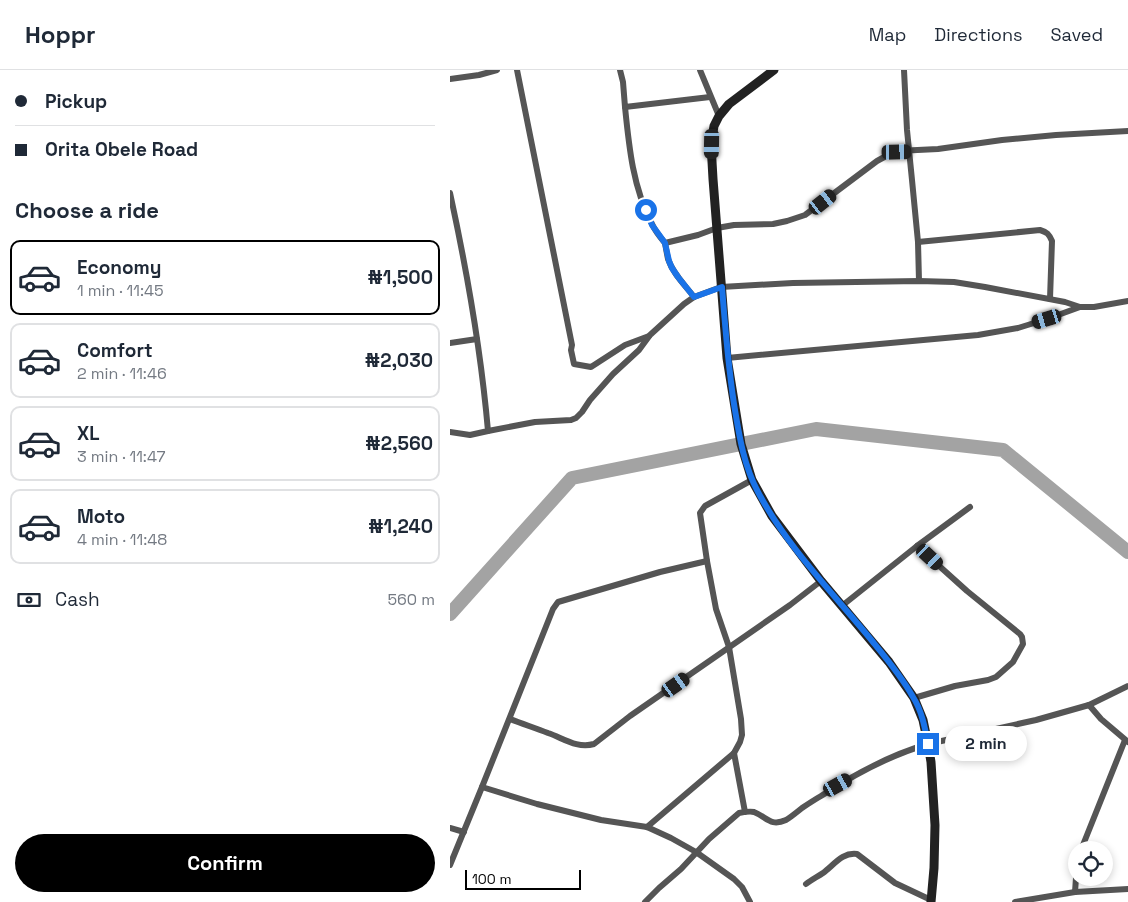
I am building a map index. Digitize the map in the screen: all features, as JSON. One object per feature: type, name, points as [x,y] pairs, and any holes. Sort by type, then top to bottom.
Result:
[{"type":"main road","points":[[774,70],[729,104],[719,116],[714,126],[712,144],[711,160],[728,358],[741,444],[752,480],[772,516],[821,581],[889,662],[914,698],[923,720],[928,744],[933,789],[935,825],[931,901]]},
{"type":"street","points":[[450,79],[479,75],[497,70]]},
{"type":"street","points":[[517,70],[572,345],[571,350],[574,364],[590,366],[625,345],[650,335]]},
{"type":"street","points":[[620,70],[623,82],[630,156],[640,196],[652,225],[665,243],[672,268],[694,297]]},
{"type":"street","points":[[700,70],[719,116]]},
{"type":"street","points":[[904,70],[908,151],[918,242],[919,281]]},
{"type":"street","points":[[625,107],[710,97]]},
{"type":"street","points":[[665,243],[734,225],[788,222],[805,215],[877,161],[897,152],[938,149],[1011,139],[1128,131]]},
{"type":"street","points":[[450,192],[461,242],[477,339],[488,431]]},
{"type":"street","points":[[918,242],[1040,230],[1046,231],[1052,241],[1050,299]]},
{"type":"street","points":[[450,432],[470,435],[536,422],[576,418],[613,374],[639,350],[650,335],[684,304],[694,297],[722,287],[794,283],[954,282],[1050,299],[1080,307],[1094,307],[1128,301]]},
{"type":"street","points":[[728,358],[978,335],[1018,328],[1080,307]]},
{"type":"street","points":[[450,343],[477,339]]},
{"type":"street","points":[[647,827],[734,753],[740,742],[742,735],[741,719],[729,647],[716,609],[706,561],[700,514],[705,506],[752,480]]},
{"type":"street","points":[[843,606],[917,546],[970,508]]},
{"type":"street","points":[[914,698],[996,677],[1013,662],[1024,640],[1020,634],[966,591],[917,546]]},
{"type":"street","points":[[450,865],[553,609],[558,602],[660,572],[706,561]]},
{"type":"street","points":[[510,719],[551,733],[575,744],[588,746],[594,744],[630,716],[797,600],[821,581]]},
{"type":"street","points":[[645,902],[681,869],[709,839],[739,813],[754,812],[770,822],[787,820],[807,804],[861,772],[897,754],[928,744],[1036,720],[1089,705],[1128,686]]},
{"type":"street","points":[[1085,841],[1126,741],[1101,719],[1089,705]]},
{"type":"street","points":[[734,753],[745,812]]},
{"type":"street","points":[[482,787],[537,804],[600,820],[647,827],[696,852],[734,879],[742,887],[750,902]]},
{"type":"street","points":[[450,828],[464,832]]},
{"type":"street","points":[[806,884],[843,856],[850,853],[857,854],[894,883],[931,901]]},
{"type":"street","points":[[1075,886],[1075,892]]},
{"type":"street","points":[[1015,902],[1075,892],[1128,889]]},
{"type":"waterway","points":[[450,614],[572,478],[816,429],[1003,450],[1128,552]]},
{"type":"route","points":[[646,210],[652,225],[665,243],[672,268],[694,297],[722,287],[728,358],[741,444],[757,491],[788,539],[889,662],[914,698],[923,720],[928,744]]}]
